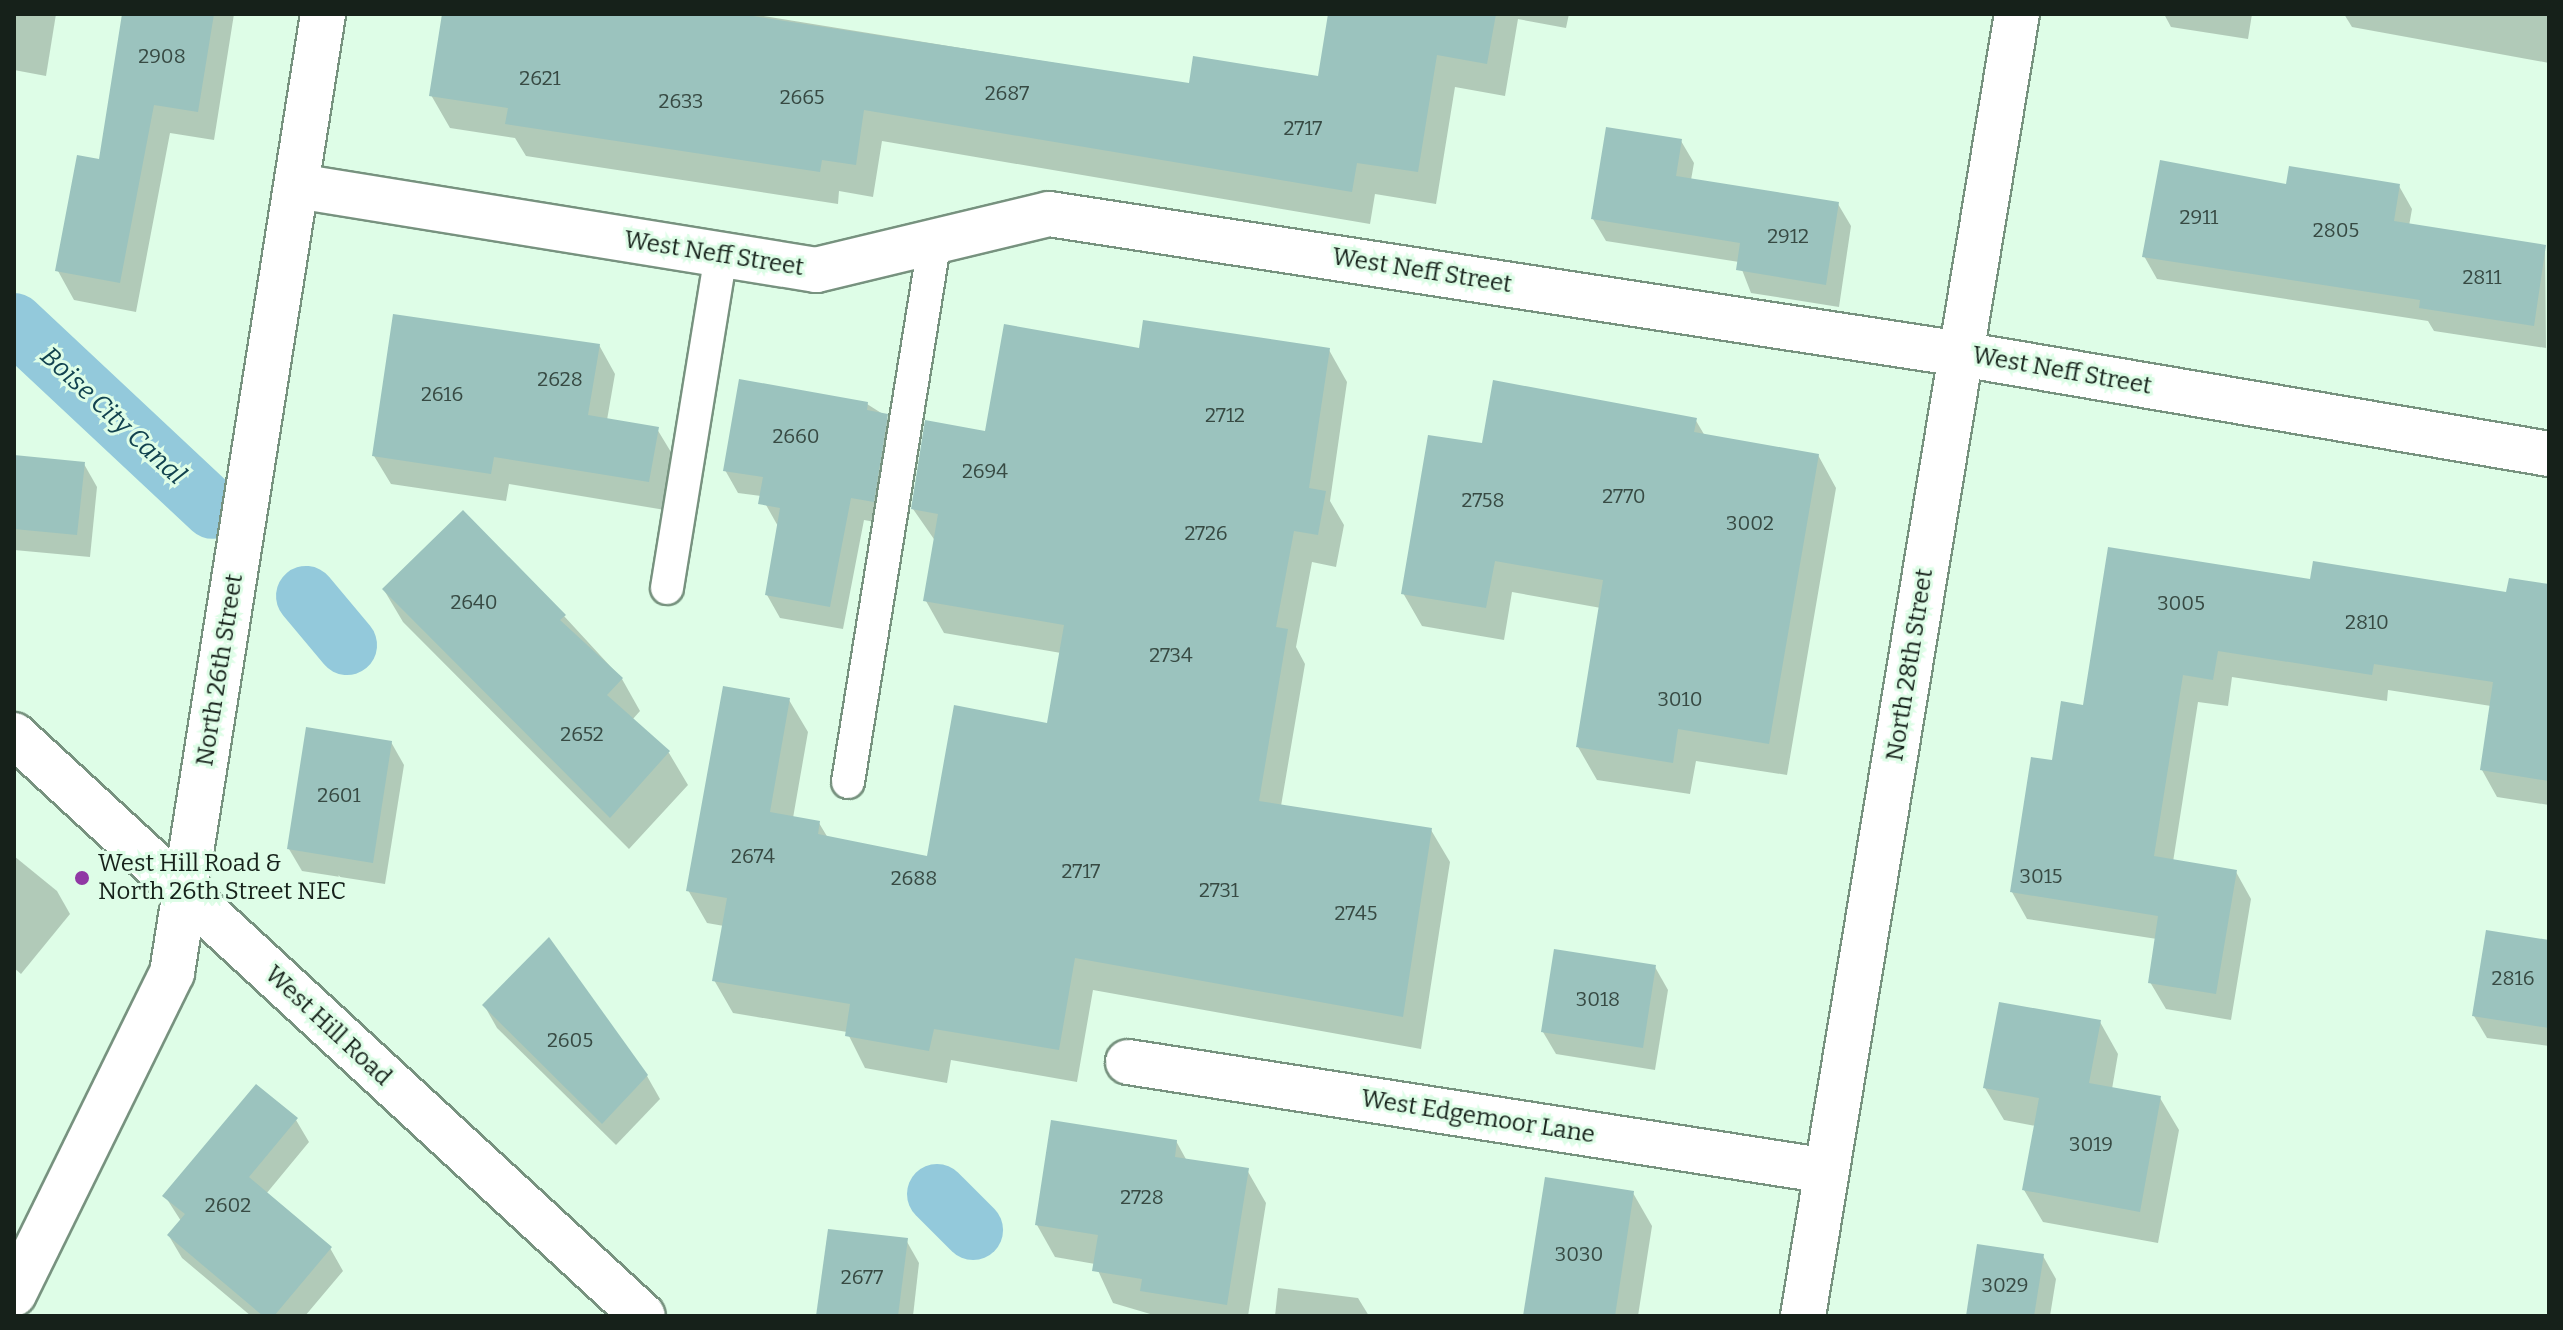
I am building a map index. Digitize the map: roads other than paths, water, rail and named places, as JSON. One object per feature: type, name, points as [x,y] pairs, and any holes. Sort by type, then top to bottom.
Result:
[{"type":"street","name":"North 26th Street","points":[[14,1294],[172,973],[323,14]]},
{"type":"street","name":"North 28th Street","points":[[1803,1316],[2017,14]]},
{"type":"street","name":"West Neff Street","points":[[297,186],[816,270],[1049,214],[1961,354],[2549,454]]},
{"type":"street","name":"West Hill Road","points":[[14,735],[643,1316]]},
{"type":"street","name":"West Edgemoor Lane","points":[[1128,1062],[1827,1171]]},
{"type":"lane","points":[[848,782],[935,239]]},
{"type":"lane","points":[[667,588],[721,254]]},
{"type":"waterway","name":"Boise City Canal","points":[[14,323],[213,509]]},
{"type":"waterway","name":"Boise City Canal","points":[[306,596],[347,645]]},
{"type":"waterway","name":"Boise City Canal","points":[[937,1194],[973,1230]]},
{"type":"place","name":"West Hill Road & North 26th Street NEC","points":[[82,878]]}]
